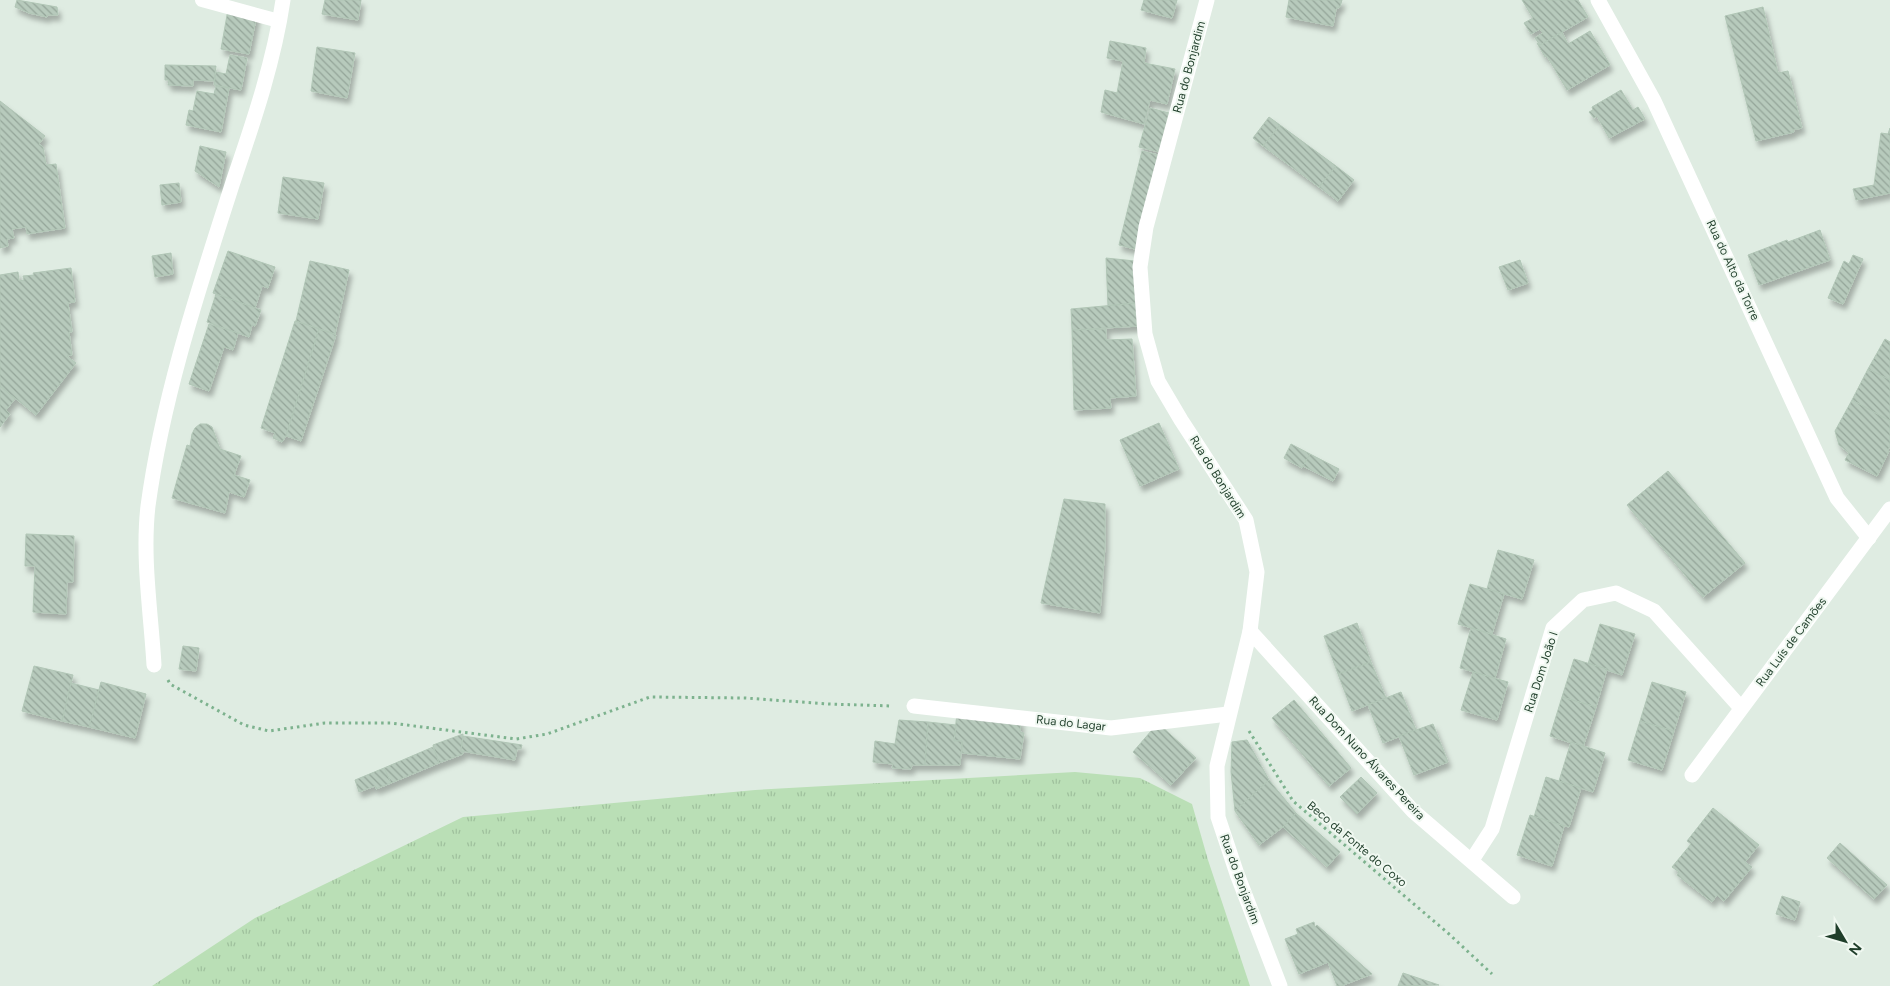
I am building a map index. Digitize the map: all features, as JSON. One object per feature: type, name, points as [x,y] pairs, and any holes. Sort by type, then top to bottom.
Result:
[{"type":"street","points":[[154,664],[146,547],[148,507],[160,436],[188,321],[265,82],[283,0]]},
{"type":"street","name":"Rua do Bonjardim","points":[[1206,0],[1146,227],[1140,266],[1145,334],[1158,380],[1181,420],[1246,520],[1257,572],[1250,631],[1228,714],[1217,766],[1218,817],[1237,874],[1280,986]]},
{"type":"street","name":"Rua do Alto da Torre","points":[[1598,0],[1654,101],[1837,498],[1869,538]]},
{"type":"street","name":"Rua Luís de Camões","points":[[1692,775],[1890,509]]},
{"type":"street","name":"Rua Dom João I","points":[[1472,860],[1492,829],[1553,628],[1583,600],[1616,593],[1654,611],[1741,708]]},
{"type":"street","name":"Rua Dom Nuno Álvares Pereira","points":[[1250,631],[1414,811],[1513,897]]},
{"type":"street","name":"Rua do Lagar","points":[[914,706],[1111,728],[1228,714]]},
{"type":"lane","points":[[202,0],[280,20]]},
{"type":"path","points":[[154,664],[170,684],[244,726],[269,731],[325,723],[391,723],[516,739],[547,734],[650,696],[745,698],[829,704],[914,706]]},
{"type":"path","name":"Beco da Fonte do Coxo","points":[[1228,714],[1248,730],[1293,801],[1449,934],[1492,974]]},
{"type":"green space","points":[[1075,772],[1140,778],[1192,804],[1208,860],[1250,986],[152,986],[255,918],[463,817],[755,790]]},
{"type":"building","points":[[17,0],[57,7],[58,15],[47,15],[47,17],[29,13],[15,7]]},
{"type":"building","points":[[325,0],[361,0],[358,20],[322,14]]},
{"type":"building","points":[[1144,0],[1177,0],[1172,18],[1141,10]]},
{"type":"building","points":[[1289,0],[1342,0],[1340,7],[1336,9],[1333,26],[1286,17]]},
{"type":"building","points":[[1522,0],[1578,0],[1588,17],[1540,45],[1535,38],[1543,33],[1540,29],[1531,34],[1524,23],[1533,18]]},
{"type":"building","points":[[229,4],[258,9],[249,54],[221,49]]},
{"type":"building","points":[[1763,7],[1778,73],[1788,71],[1802,128],[1793,130],[1794,132],[1756,141],[1725,16]]},
{"type":"building","points":[[1590,31],[1610,65],[1567,90],[1537,43],[1540,45],[1562,32],[1568,44]]},
{"type":"building","points":[[1110,41],[1146,48],[1144,63],[1175,69],[1167,104],[1150,100],[1144,124],[1101,112],[1105,90],[1117,93],[1123,61],[1107,58]]},
{"type":"building","points":[[317,47],[355,53],[347,98],[311,91]]},
{"type":"building","points":[[230,55],[247,58],[241,90],[214,85],[216,72],[226,74]]},
{"type":"building","points":[[165,65],[216,66],[214,81],[193,80],[193,86],[168,85],[169,80],[165,80]]},
{"type":"building","points":[[216,86],[229,88],[221,132],[186,125],[189,110],[193,111],[197,91],[214,94]]},
{"type":"building","points":[[1621,90],[1633,110],[1638,107],[1645,119],[1609,138],[1597,116],[1594,118],[1589,112],[1593,110],[1592,107]]},
{"type":"building","points":[[0,101],[45,136],[39,144],[43,147],[46,165],[56,164],[65,228],[27,234],[26,227],[12,229],[14,238],[7,239],[8,246],[0,248]]},
{"type":"building","points":[[1150,108],[1169,113],[1159,152],[1139,147]]},
{"type":"building","points":[[1269,117],[1280,125],[1263,146],[1253,138]]},
{"type":"building","points":[[1280,125],[1336,166],[1319,187],[1263,146]]},
{"type":"building","points":[[1890,128],[1890,193],[1856,200],[1853,189],[1874,185],[1881,133],[1888,134]]},
{"type":"building","points":[[200,146],[226,152],[219,187],[195,171]]},
{"type":"building","points":[[1142,151],[1158,155],[1135,249],[1119,245]]},
{"type":"building","points":[[1336,166],[1354,180],[1338,201],[1319,187]]},
{"type":"building","points":[[283,177],[324,183],[318,219],[278,213]]},
{"type":"building","points":[[179,183],[181,202],[162,205],[160,185]]},
{"type":"building","points":[[1820,230],[1830,260],[1759,285],[1748,255]]},
{"type":"building","points":[[228,251],[275,267],[268,288],[262,286],[255,308],[213,293]]},
{"type":"building","points":[[171,253],[173,274],[155,277],[152,256]]},
{"type":"building","points":[[1853,255],[1863,259],[1843,304],[1828,298],[1844,261],[1849,264]]},
{"type":"building","points":[[1106,258],[1135,261],[1137,303],[1108,306]]},
{"type":"building","points":[[1520,260],[1528,283],[1508,290],[1499,267]]},
{"type":"building","points":[[310,261],[349,270],[335,334],[296,321]]},
{"type":"building","points":[[71,268],[75,302],[68,303],[72,332],[69,332],[72,355],[67,356],[76,363],[36,415],[0,386],[0,275],[18,272],[19,281],[24,280],[23,276],[34,275],[33,273]]},
{"type":"building","points":[[216,294],[261,310],[255,326],[252,325],[249,337],[207,322]]},
{"type":"building","points":[[1137,303],[1139,326],[1072,330],[1071,309]]},
{"type":"building","points":[[295,321],[319,329],[286,436],[282,442],[273,438],[275,433],[261,428]]},
{"type":"building","points":[[209,324],[238,333],[233,350],[224,347],[209,391],[189,384]]},
{"type":"building","points":[[319,329],[336,335],[301,441],[286,436]]},
{"type":"building","points":[[1106,329],[1106,340],[1132,339],[1136,396],[1110,398],[1111,408],[1074,410],[1072,330]]},
{"type":"building","points":[[1885,339],[1890,342],[1890,380],[1868,369]]},
{"type":"building","points":[[1868,369],[1890,380],[1890,421],[1852,400]]},
{"type":"building","points":[[0,386],[15,399],[6,410],[10,414],[0,427]]},
{"type":"building","points":[[1852,400],[1890,421],[1889,451],[1877,476],[1845,460],[1849,453],[1839,445],[1835,431]]},
{"type":"building","points":[[1159,423],[1179,469],[1140,486],[1120,440]]},
{"type":"building","points":[[200,424],[207,424],[212,427],[220,449],[241,456],[234,475],[250,480],[244,497],[229,492],[225,513],[172,498],[187,445],[190,446],[192,434]]},
{"type":"building","points":[[1291,444],[1310,454],[1302,468],[1284,458]]},
{"type":"building","points":[[1310,454],[1339,469],[1333,481],[1303,466]]},
{"type":"building","points":[[1668,471],[1745,563],[1703,597],[1627,505]]},
{"type":"building","points":[[1064,499],[1105,504],[1105,546],[1100,613],[1041,603]]},
{"type":"building","points":[[26,534],[74,536],[73,582],[67,582],[66,614],[33,612],[35,566],[25,566]]},
{"type":"building","points":[[1498,550],[1534,560],[1522,599],[1487,589]]},
{"type":"building","points":[[1470,584],[1504,594],[1492,634],[1458,624]]},
{"type":"building","points":[[1357,623],[1371,662],[1338,674],[1324,636]]},
{"type":"building","points":[[1600,624],[1635,634],[1622,675],[1588,664]]},
{"type":"building","points":[[1471,628],[1506,639],[1495,678],[1460,668]]},
{"type":"building","points":[[183,646],[199,648],[196,671],[179,669]]},
{"type":"building","points":[[1574,659],[1607,669],[1596,707],[1562,697]]},
{"type":"building","points":[[1371,662],[1386,698],[1352,711],[1338,674]]},
{"type":"building","points":[[34,666],[73,675],[62,721],[22,711]]},
{"type":"building","points":[[1473,672],[1508,682],[1497,720],[1461,710]]},
{"type":"building","points":[[101,682],[146,694],[135,738],[89,727]]},
{"type":"building","points":[[1652,682],[1686,692],[1674,731],[1640,721]]},
{"type":"building","points":[[71,683],[99,690],[89,727],[62,721]]},
{"type":"building","points":[[1401,692],[1416,730],[1383,743],[1368,705]]},
{"type":"building","points":[[1562,697],[1596,707],[1583,747],[1550,736]]},
{"type":"building","points":[[1294,700],[1351,768],[1329,786],[1272,718]]},
{"type":"building","points":[[957,713],[1021,720],[1020,732],[1024,733],[1020,759],[962,753],[962,741],[954,741]]},
{"type":"building","points":[[899,720],[928,722],[925,765],[912,765],[911,769],[892,768],[893,764],[873,762],[875,741],[895,744]]},
{"type":"building","points":[[1640,721],[1674,731],[1662,770],[1628,760]]},
{"type":"building","points":[[928,722],[956,725],[954,741],[962,741],[960,765],[925,765]]},
{"type":"building","points":[[1158,723],[1196,758],[1171,785],[1133,752]]},
{"type":"building","points":[[1433,724],[1448,762],[1414,775],[1399,736]]},
{"type":"building","points":[[463,734],[461,751],[463,751],[463,754],[439,763],[433,745]]},
{"type":"building","points":[[463,736],[522,745],[521,749],[517,749],[515,760],[461,751]]},
{"type":"building","points":[[1247,740],[1269,780],[1235,811],[1231,772],[1232,742]]},
{"type":"building","points":[[1571,742],[1605,753],[1593,792],[1559,781]]},
{"type":"building","points":[[433,747],[439,763],[391,783],[384,768]]},
{"type":"building","points":[[384,768],[391,783],[376,789],[375,786],[359,792],[355,780]]},
{"type":"building","points":[[1361,777],[1377,793],[1357,814],[1340,797]]},
{"type":"building","points":[[1546,777],[1581,788],[1569,827],[1534,817]]},
{"type":"building","points":[[1269,780],[1296,813],[1283,827],[1259,845],[1235,811]]},
{"type":"building","points":[[1713,808],[1759,845],[1745,862],[1752,867],[1724,901],[1717,895],[1712,902],[1677,875],[1679,872],[1672,867],[1691,844],[1687,841]]},
{"type":"building","points":[[1296,813],[1340,852],[1327,867],[1283,827]]},
{"type":"building","points":[[1530,815],[1564,826],[1552,866],[1517,855]]},
{"type":"building","points":[[1840,843],[1887,885],[1874,899],[1827,858]]},
{"type":"building","points":[[1782,896],[1800,902],[1795,920],[1776,914]]},
{"type":"building","points":[[1314,922],[1315,927],[1317,925],[1372,974],[1337,986],[1328,962],[1299,974],[1285,939],[1298,934],[1296,929]]},
{"type":"building","points":[[1403,973],[1439,985],[1398,986]]}]
